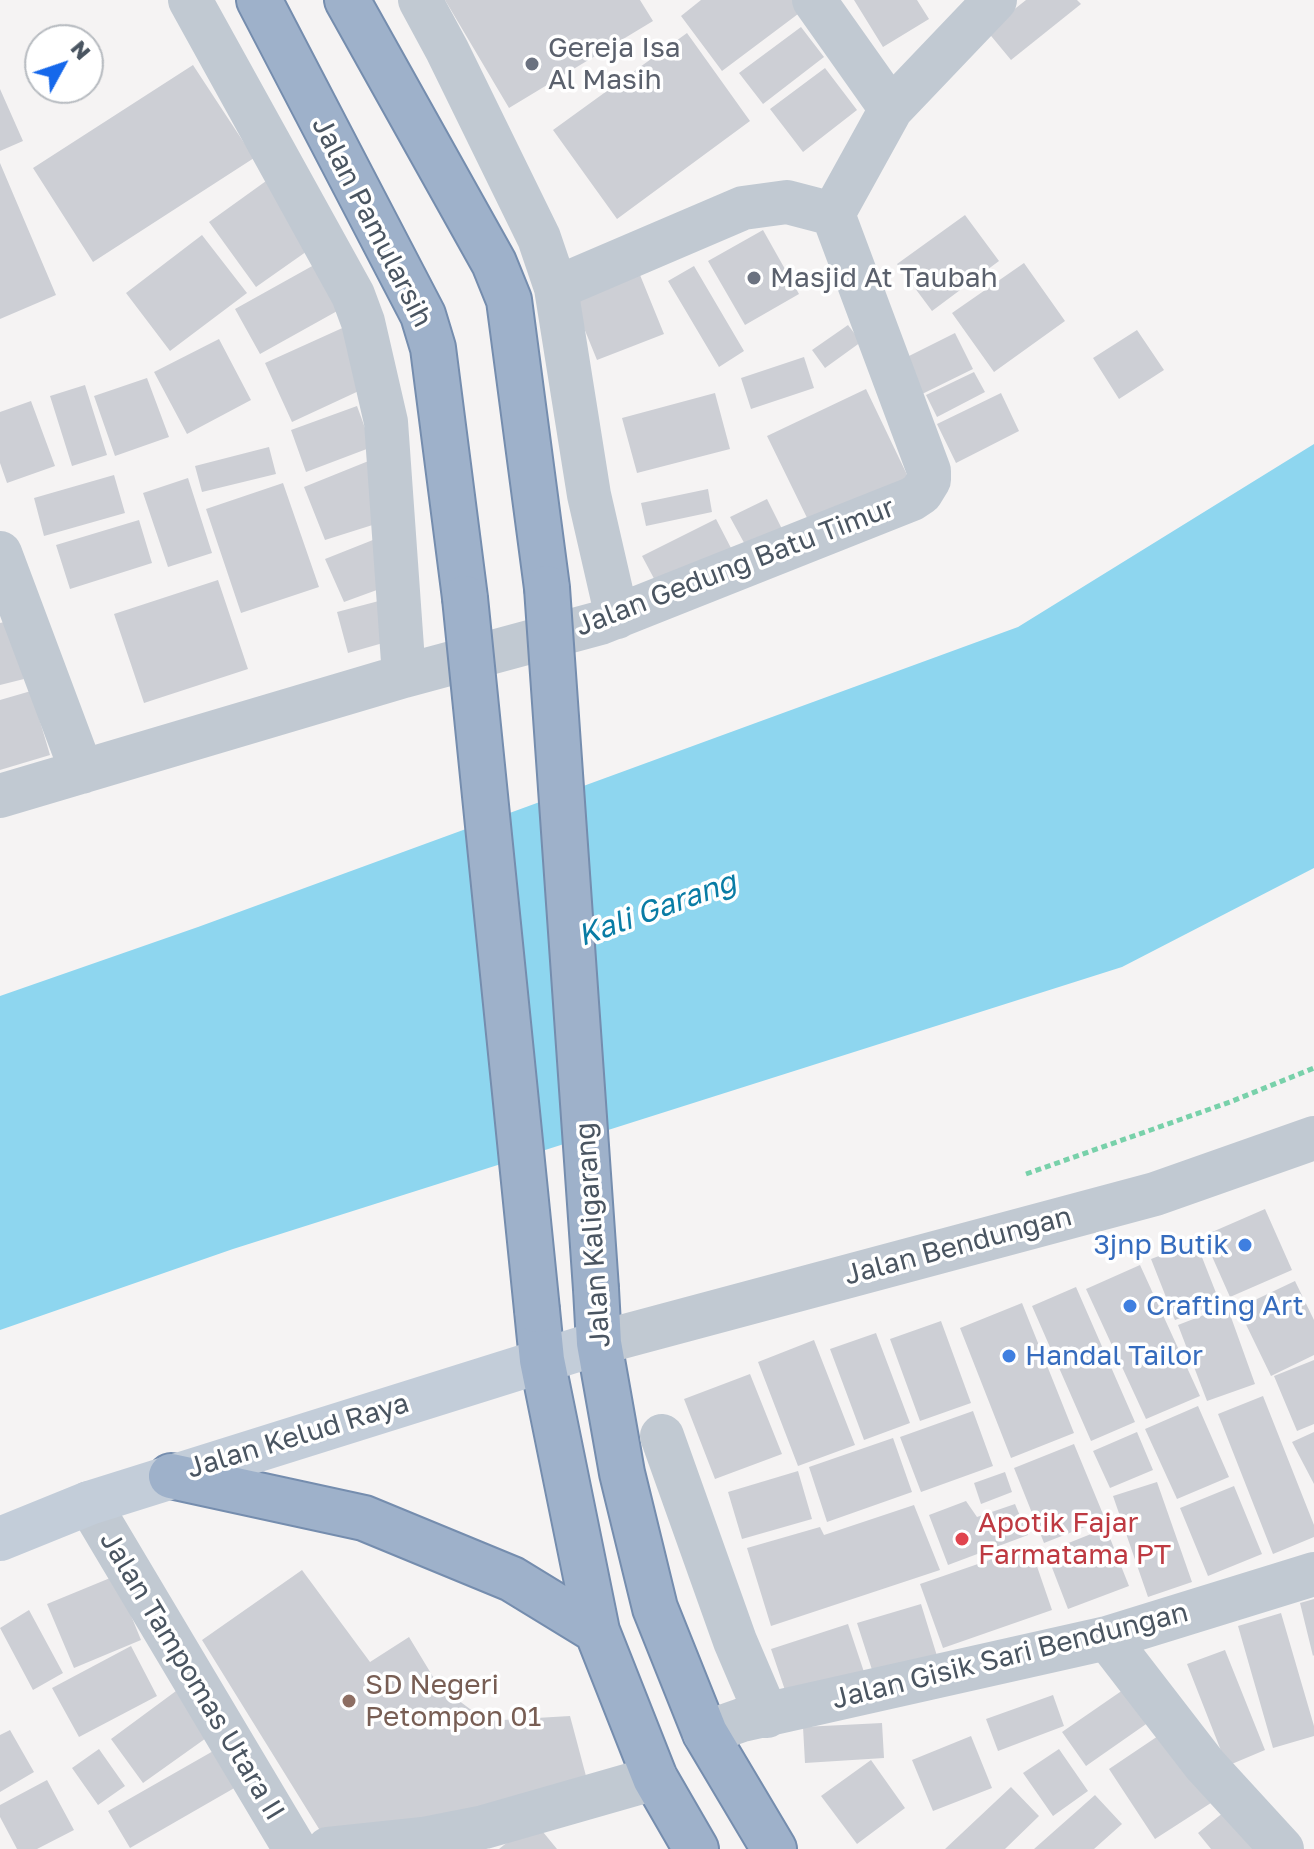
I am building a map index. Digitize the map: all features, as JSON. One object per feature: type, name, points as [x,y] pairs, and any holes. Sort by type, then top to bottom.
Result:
[{"type":"highway","name":"Jalan Pamularsih","points":[[259,0],[423,315],[433,348],[465,598],[542,1360]]},
{"type":"highway","name":"Jalan Kaligarang","points":[[347,0],[494,263],[509,300],[547,588],[599,1343],[622,1473],[655,1608],[705,1733],[774,1849]]},
{"type":"highway","points":[[542,1360],[597,1631],[655,1778],[696,1849]]},
{"type":"highway","points":[[171,1476],[364,1518],[512,1579],[597,1631]]},
{"type":"main road","name":"Jalan Kelud Raya","points":[[0,1539],[89,1503],[171,1476],[599,1343]]},
{"type":"street","points":[[190,0],[353,295],[363,322],[386,422],[404,676]]},
{"type":"street","points":[[420,0],[539,238],[556,288],[589,495],[617,617]]},
{"type":"street","points":[[814,0],[891,109]]},
{"type":"street","points":[[556,288],[743,208],[787,202],[833,214],[891,109],[995,0]]},
{"type":"street","name":"Jalan Gedung Batu Timur","points":[[0,796],[404,676],[617,617],[921,493],[929,480],[929,471],[833,214]]},
{"type":"street","points":[[0,553],[82,772]]},
{"type":"street","name":"Jalan Bendungan","points":[[599,1343],[1155,1194],[1314,1138]]},
{"type":"street","points":[[662,1436],[735,1641],[767,1716]]},
{"type":"street","name":"Jalan Tampomas Utara II","points":[[89,1503],[295,1849]]},
{"type":"street","name":"Jalan Gisik Sari Bendungan","points":[[705,1733],[742,1720],[1107,1638],[1314,1574]]},
{"type":"street","points":[[1107,1638],[1205,1765],[1282,1849]]},
{"type":"street","points":[[328,1849],[423,1839],[484,1827],[655,1778]]},
{"type":"water","name":"Kali Garang","points":[[1314,444],[1314,868],[1122,967],[233,1249],[0,1330],[0,996],[198,927],[1018,627]]},
{"type":"building","name":"Gereja Isa Al Masih","points":[[445,0],[640,0],[653,21],[509,108]]},
{"type":"building","points":[[701,0],[794,0],[802,11],[722,71],[681,16]]},
{"type":"building","points":[[854,0],[917,0],[929,19],[883,47]]},
{"type":"building","points":[[1026,0],[1077,0],[1081,4],[1011,60],[987,31]]},
{"type":"building","points":[[801,27],[824,57],[763,104],[739,73]]},
{"type":"building","points":[[687,33],[750,121],[617,219],[553,130]]},
{"type":"building","points":[[193,65],[254,158],[93,262],[33,168]]},
{"type":"building","points":[[825,68],[857,110],[803,152],[770,109]]},
{"type":"building","points":[[0,89],[23,141],[0,151]]},
{"type":"building","points":[[0,163],[56,295],[0,319]]},
{"type":"building","points":[[273,176],[320,242],[256,287],[209,222]]},
{"type":"building","points":[[965,215],[999,261],[932,311],[897,264]]},
{"type":"building","name":"Masjid At Taubah","points":[[763,230],[799,294],[745,325],[708,261]]},
{"type":"building","points":[[202,235],[247,293],[170,351],[126,293]]},
{"type":"building","points":[[1024,263],[1065,321],[994,372],[952,313]]},
{"type":"building","points":[[314,265],[339,310],[260,354],[235,309]]},
{"type":"building","points":[[694,266],[744,351],[719,367],[668,281]]},
{"type":"building","points":[[640,275],[664,334],[597,360],[573,301]]},
{"type":"building","points":[[349,325],[376,383],[292,422],[265,363]]},
{"type":"building","points":[[848,325],[861,342],[825,368],[812,350]]},
{"type":"building","points":[[1137,330],[1164,370],[1119,399],[1093,358]]},
{"type":"building","points":[[955,333],[973,369],[916,397],[899,361]]},
{"type":"building","points":[[219,339],[251,400],[187,434],[154,372]]},
{"type":"building","points":[[804,357],[814,388],[751,409],[741,378]]},
{"type":"building","points":[[974,372],[985,392],[937,417],[926,395]]},
{"type":"building","points":[[147,378],[169,437],[115,456],[94,396]]},
{"type":"building","points":[[85,385],[107,455],[72,466],[50,396]]},
{"type":"building","points":[[866,389],[910,481],[812,528],[767,436]]},
{"type":"building","points":[[715,393],[730,449],[637,473],[622,418]]},
{"type":"building","points":[[1001,393],[1019,431],[956,463],[937,424]]},
{"type":"building","points":[[31,401],[55,466],[7,483],[0,463],[0,412]]},
{"type":"building","points":[[357,406],[372,447],[306,472],[291,430]]},
{"type":"building","points":[[269,447],[276,474],[202,492],[195,466]]},
{"type":"building","points":[[371,460],[382,522],[325,540],[304,487]]},
{"type":"building","points":[[114,475],[125,513],[44,536],[34,498]]},
{"type":"building","points":[[188,478],[212,553],[168,567],[143,493]]},
{"type":"building","points":[[283,483],[319,587],[241,613],[206,509]]},
{"type":"building","points":[[708,489],[712,512],[646,526],[641,503]]},
{"type":"building","points":[[767,499],[784,533],[748,550],[730,517]]},
{"type":"building","points":[[716,519],[732,550],[659,588],[642,556]]},
{"type":"building","points":[[139,520],[152,563],[70,589],[56,545]]},
{"type":"building","points":[[388,534],[385,587],[344,602],[325,559]]},
{"type":"building","points":[[218,580],[248,669],[144,703],[114,614]]},
{"type":"building","points":[[394,597],[383,643],[348,653],[337,612]]},
{"type":"building","points":[[9,621],[24,679],[0,685],[0,623]]},
{"type":"building","points":[[31,691],[50,755],[0,770],[0,700]]},
{"type":"building","points":[[1265,1209],[1292,1270],[1230,1297],[1203,1236]]},
{"type":"building","points":[[1196,1242],[1220,1303],[1175,1320],[1151,1259]]},
{"type":"building","points":[[1140,1265],[1200,1396],[1146,1419],[1086,1289]]},
{"type":"building","points":[[1295,1281],[1314,1320],[1314,1355],[1271,1376],[1238,1308]]},
{"type":"building","points":[[1076,1287],[1135,1422],[1091,1441],[1032,1306]]},
{"type":"building","points":[[1022,1303],[1074,1433],[1011,1458],[960,1328]]},
{"type":"building","points":[[1227,1306],[1255,1384],[1207,1401],[1178,1325]]},
{"type":"building","points":[[941,1321],[971,1403],[920,1421],[890,1339]]},
{"type":"building","points":[[876,1333],[910,1423],[864,1440],[830,1349]]},
{"type":"building","points":[[814,1340],[855,1445],[798,1466],[758,1362]]},
{"type":"building","points":[[1314,1360],[1314,1424],[1297,1431],[1274,1376]]},
{"type":"building","points":[[750,1374],[782,1454],[715,1479],[684,1399]]},
{"type":"building","points":[[1263,1396],[1314,1525],[1314,1537],[1273,1554],[1218,1414]]},
{"type":"building","points":[[1198,1406],[1229,1477],[1177,1499],[1145,1429]]},
{"type":"building","points":[[973,1411],[993,1466],[921,1492],[900,1437]]},
{"type":"building","points":[[1137,1432],[1153,1470],[1110,1488],[1093,1451]]},
{"type":"building","points":[[1314,1432],[1314,1484],[1292,1442]]},
{"type":"building","points":[[893,1438],[912,1492],[827,1522],[809,1467]]},
{"type":"building","points":[[1074,1444],[1105,1519],[1044,1543],[1014,1468]]},
{"type":"building","points":[[798,1471],[812,1519],[742,1539],[728,1492]]},
{"type":"building","points":[[1005,1472],[1012,1492],[981,1504],[974,1483]]},
{"type":"building","points":[[1157,1482],[1192,1582],[1148,1597],[1113,1496]]},
{"type":"building","points":[[1234,1486],[1262,1554],[1208,1576],[1180,1508]]},
{"type":"building","points":[[966,1501],[977,1517],[1015,1504],[1028,1535],[948,1565],[929,1515]]},
{"type":"building","points":[[914,1505],[940,1570],[771,1626],[747,1548],[820,1527],[824,1535]]},
{"type":"building","points":[[1106,1528],[1129,1586],[1068,1609],[1046,1552]]},
{"type":"building","points":[[1030,1546],[1052,1610],[943,1648],[920,1584]]},
{"type":"building","name":"SD Negeri Petompon 01","points":[[302,1570],[370,1662],[409,1637],[438,1685],[486,1721],[570,1716],[590,1791],[329,1845],[202,1640]]},
{"type":"building","points":[[115,1576],[141,1640],[74,1668],[47,1604]]},
{"type":"building","points":[[1314,1599],[1314,1655],[1313,1656],[1300,1603]]},
{"type":"building","points":[[921,1604],[937,1656],[874,1676],[857,1623]]},
{"type":"building","points":[[29,1610],[63,1673],[33,1690],[0,1628]]},
{"type":"building","points":[[1281,1613],[1314,1726],[1314,1736],[1273,1748],[1238,1626]]},
{"type":"building","points":[[848,1624],[864,1672],[787,1696],[771,1649]]},
{"type":"building","points":[[131,1646],[157,1696],[79,1737],[52,1688]]},
{"type":"building","points":[[1225,1650],[1265,1750],[1227,1766],[1187,1664]]},
{"type":"building","points":[[1136,1681],[1159,1715],[1086,1766],[1062,1732]]},
{"type":"building","points":[[176,1691],[209,1736],[143,1783],[111,1739]]},
{"type":"building","points":[[1053,1695],[1064,1726],[998,1751],[986,1719]]},
{"type":"building","points":[[882,1723],[884,1758],[805,1763],[803,1727]]},
{"type":"building","points":[[10,1730],[34,1772],[0,1792],[0,1735]]},
{"type":"building","points":[[1167,1730],[1214,1801],[1155,1839],[1109,1769]]},
{"type":"building","points":[[971,1736],[992,1788],[933,1811],[912,1760]]},
{"type":"building","points":[[229,1742],[250,1779],[130,1848],[108,1811]]},
{"type":"building","points":[[99,1749],[125,1786],[98,1805],[72,1768]]},
{"type":"building","points":[[1059,1749],[1088,1791],[1053,1816],[1023,1773]]},
{"type":"building","points":[[871,1760],[905,1808],[857,1844],[821,1796]]},
{"type":"building","points":[[47,1780],[74,1830],[37,1849],[17,1849],[0,1817],[0,1805]]},
{"type":"building","points":[[1011,1787],[1039,1816],[1005,1849],[945,1849]]},
{"type":"building","points":[[1095,1795],[1122,1824],[1094,1849],[1034,1849]]},
{"type":"building","points":[[1224,1812],[1255,1849],[1211,1849],[1198,1833]]},
{"type":"building","points":[[534,1821],[557,1849],[499,1849]]},
{"type":"place","name":"Gereja Isa Al Masih","points":[[532,64]]},
{"type":"place","name":"Masjid At Taubah","points":[[754,278]]},
{"type":"place","name":"3jnp Butik","points":[[1245,1245]]},
{"type":"place","name":"Crafting Art","points":[[1130,1306]]},
{"type":"place","name":"Handal Tailor","points":[[1009,1356]]},
{"type":"place","name":"Apotik Fajar Farmatama PT","points":[[962,1539]]},
{"type":"place","name":"SD Negeri Petompon 01","points":[[349,1701]]}]
